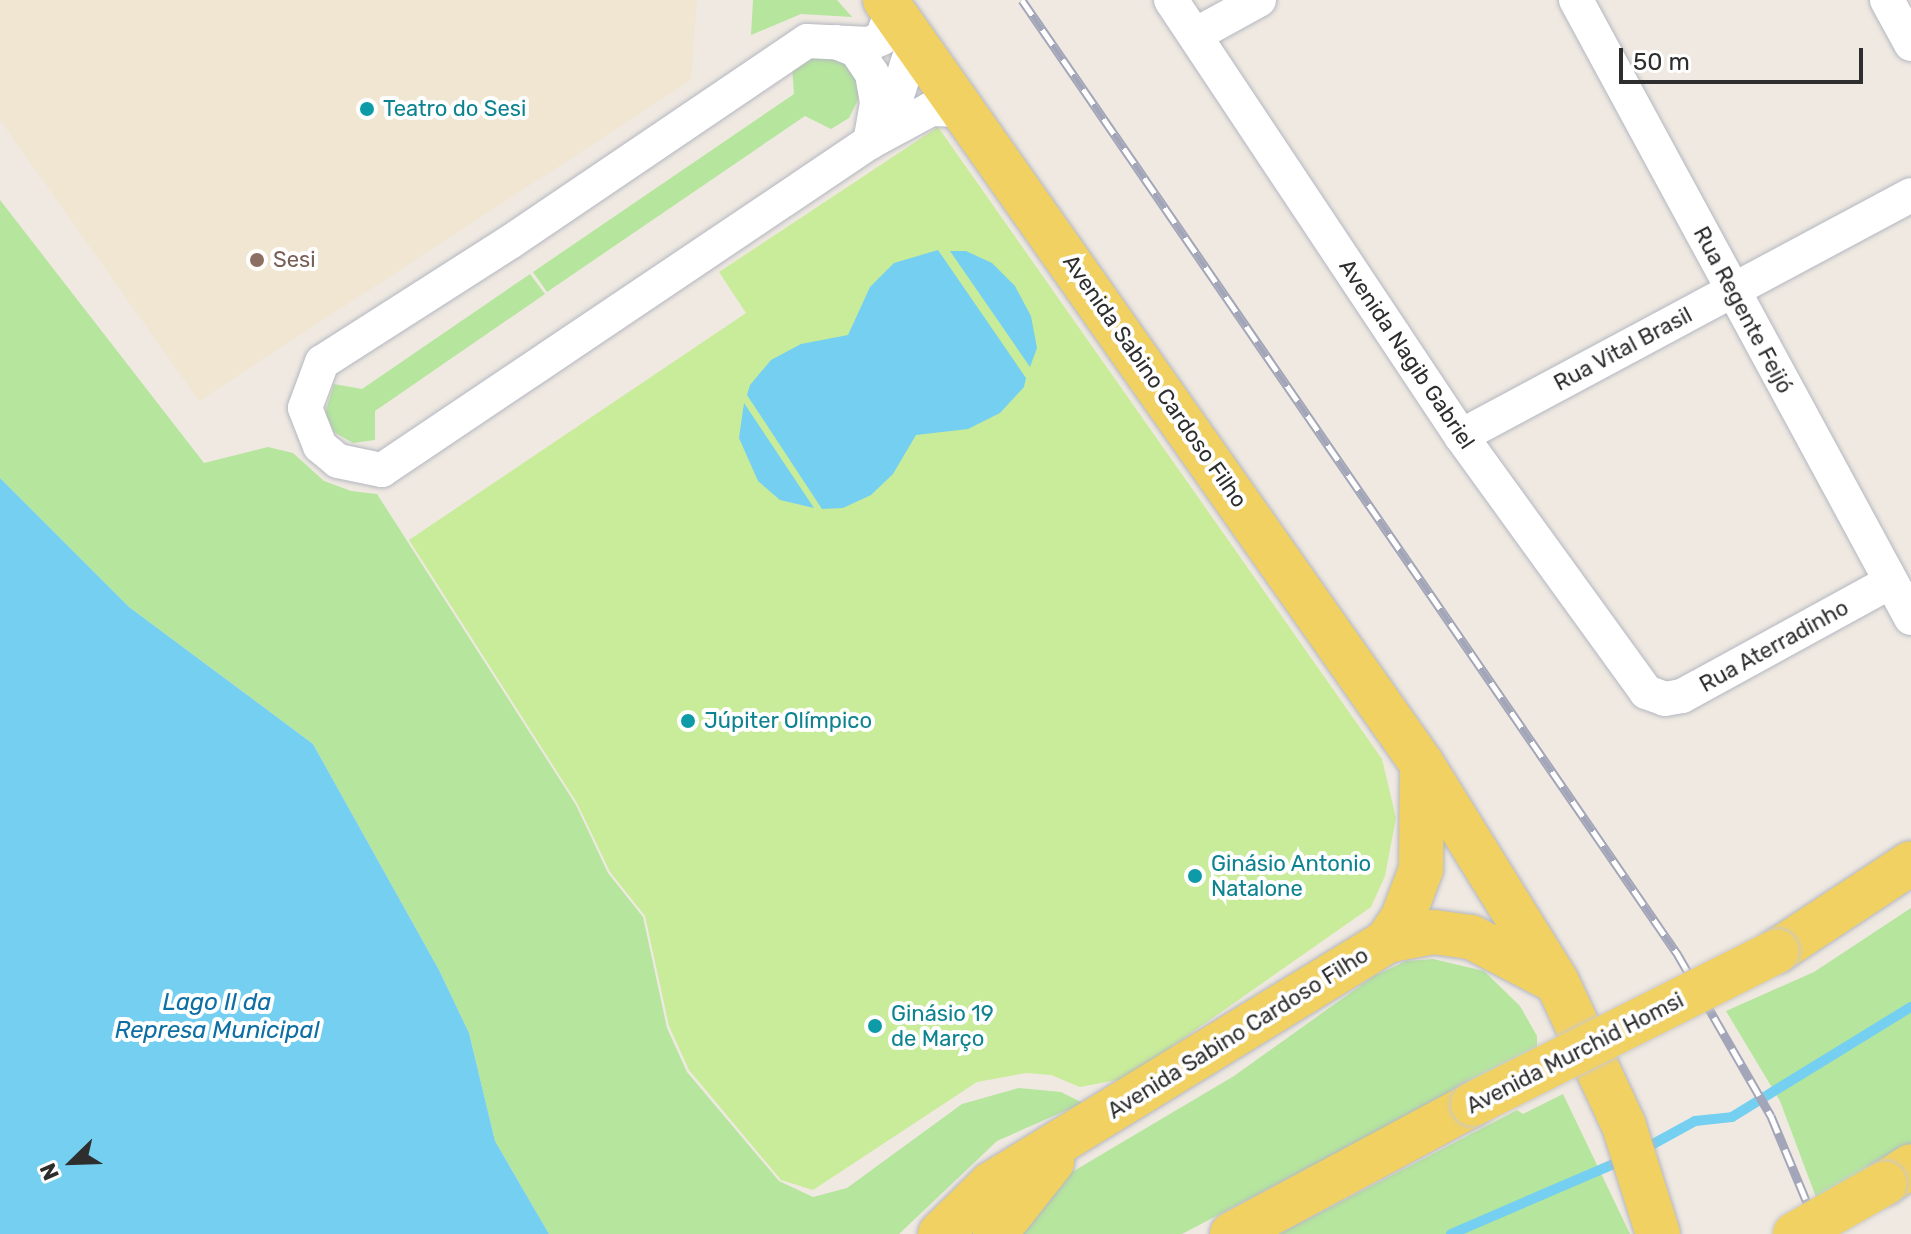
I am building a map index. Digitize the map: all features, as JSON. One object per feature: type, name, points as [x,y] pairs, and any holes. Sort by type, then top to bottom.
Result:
[{"type":"main road","name":"Avenida Sabino Cardoso Filho","points":[[898,16],[967,110],[1422,764],[1557,982],[1624,1126],[1658,1234]]},
{"type":"main road","name":"Avenida Sabino Cardoso Filho","points":[[940,1234],[991,1184],[1387,941],[1403,917],[1421,869],[1422,764]]},
{"type":"main road","name":"Avenida Murchid Homsi","points":[[1232,1234],[1473,1104],[1777,951],[1911,863]]},
{"type":"main road","points":[[1387,941],[1434,932],[1471,937],[1557,982]]},
{"type":"main road","points":[[995,1234],[1078,1133]]},
{"type":"main road","points":[[1795,1234],[1898,1175]]},
{"type":"street","name":"Avenida Nagib Gabriel","points":[[1171,0],[1461,436],[1638,683],[1655,698]]},
{"type":"street","points":[[1195,35],[1259,0]]},
{"type":"street","name":"Rua Regente Feijó","points":[[1576,0],[1911,618]]},
{"type":"street","points":[[1887,0],[1911,44]]},
{"type":"street","points":[[898,16],[882,38],[869,44],[807,41],[510,242],[322,362],[305,408],[311,429],[338,461],[382,470],[870,142],[931,109],[967,110]]},
{"type":"street","points":[[870,142],[894,105],[898,16]]},
{"type":"street","points":[[833,41],[856,50],[872,74],[877,103],[870,142]]},
{"type":"street","name":"Rua Vital Brasil","points":[[1461,436],[1911,195]]},
{"type":"street","name":"Rua Aterradinho","points":[[1655,698],[1682,696],[1890,582]]},
{"type":"shaded area","name":"Sesi","points":[[0,0],[697,0],[691,80],[199,401],[0,120]]},
{"type":"green space","points":[[753,0],[837,0],[852,17],[801,14],[751,35]]},
{"type":"green space","points":[[812,54],[837,56],[855,72],[860,96],[849,118],[831,129],[805,116],[547,292],[533,272],[794,94],[792,66]]},
{"type":"green space","points":[[938,127],[1382,759],[1396,818],[1385,876],[1371,907],[1127,1078],[1080,1087],[1051,1075],[1026,1073],[977,1082],[813,1190],[781,1180],[689,1070],[669,1026],[645,916],[610,872],[577,803],[409,540],[746,313],[719,272]]},
{"type":"green space","points":[[0,200],[204,463],[268,447],[293,453],[324,481],[351,491],[377,494],[576,805],[608,873],[643,917],[667,1028],[687,1072],[779,1181],[813,1197],[847,1188],[962,1104],[1019,1088],[1061,1092],[1083,1103],[997,1141],[899,1234],[549,1234],[495,1141],[469,1033],[439,970],[313,744],[129,607],[0,478]]},
{"type":"green space","points":[[530,274],[545,294],[375,411],[375,440],[353,443],[334,432],[325,413],[334,384],[362,389]]},
{"type":"green space","points":[[1911,908],[1911,1145],[1817,1200],[1780,1101],[1726,1011],[1814,972]]},
{"type":"green space","points":[[1433,959],[1484,971],[1520,1006],[1537,1036],[1537,1048],[1182,1234],[1012,1234],[1044,1194],[1072,1172],[1234,1076],[1374,976],[1406,961]]},
{"type":"green space","points":[[1563,1094],[1630,1234],[1279,1234],[1517,1110],[1523,1114]]},
{"type":"water","points":[[938,250],[1026,378],[1024,387],[1000,413],[968,429],[916,435],[893,474],[871,495],[843,508],[822,509],[747,395],[750,385],[771,360],[801,344],[848,335],[870,287],[894,263]]},
{"type":"water","points":[[950,251],[966,251],[992,263],[1015,286],[1031,316],[1037,348],[1030,367]]},
{"type":"water","points":[[744,403],[814,508],[780,500],[758,481],[739,438]]},
{"type":"water","name":"Lago II da Represa Municipal","points":[[0,478],[129,607],[313,744],[439,970],[469,1033],[495,1141],[549,1234],[0,1234]]},
{"type":"waterway","points":[[1644,1149],[1695,1121],[1732,1117],[1911,1007]]},
{"type":"waterway","points":[[1451,1234],[1623,1160]]},
{"type":"railway","points":[[1022,0],[1678,955],[1771,1116],[1820,1234]]},
{"type":"place","name":"Teatro do Sesi","points":[[367,109]]},
{"type":"place","name":"Sesi","points":[[257,260]]},
{"type":"place","name":"Júpiter Olímpico","points":[[688,721]]},
{"type":"place","name":"Ginásio Antonio Natalone","points":[[1195,876]]},
{"type":"place","name":"Ginásio 19 de Março","points":[[875,1026]]}]
